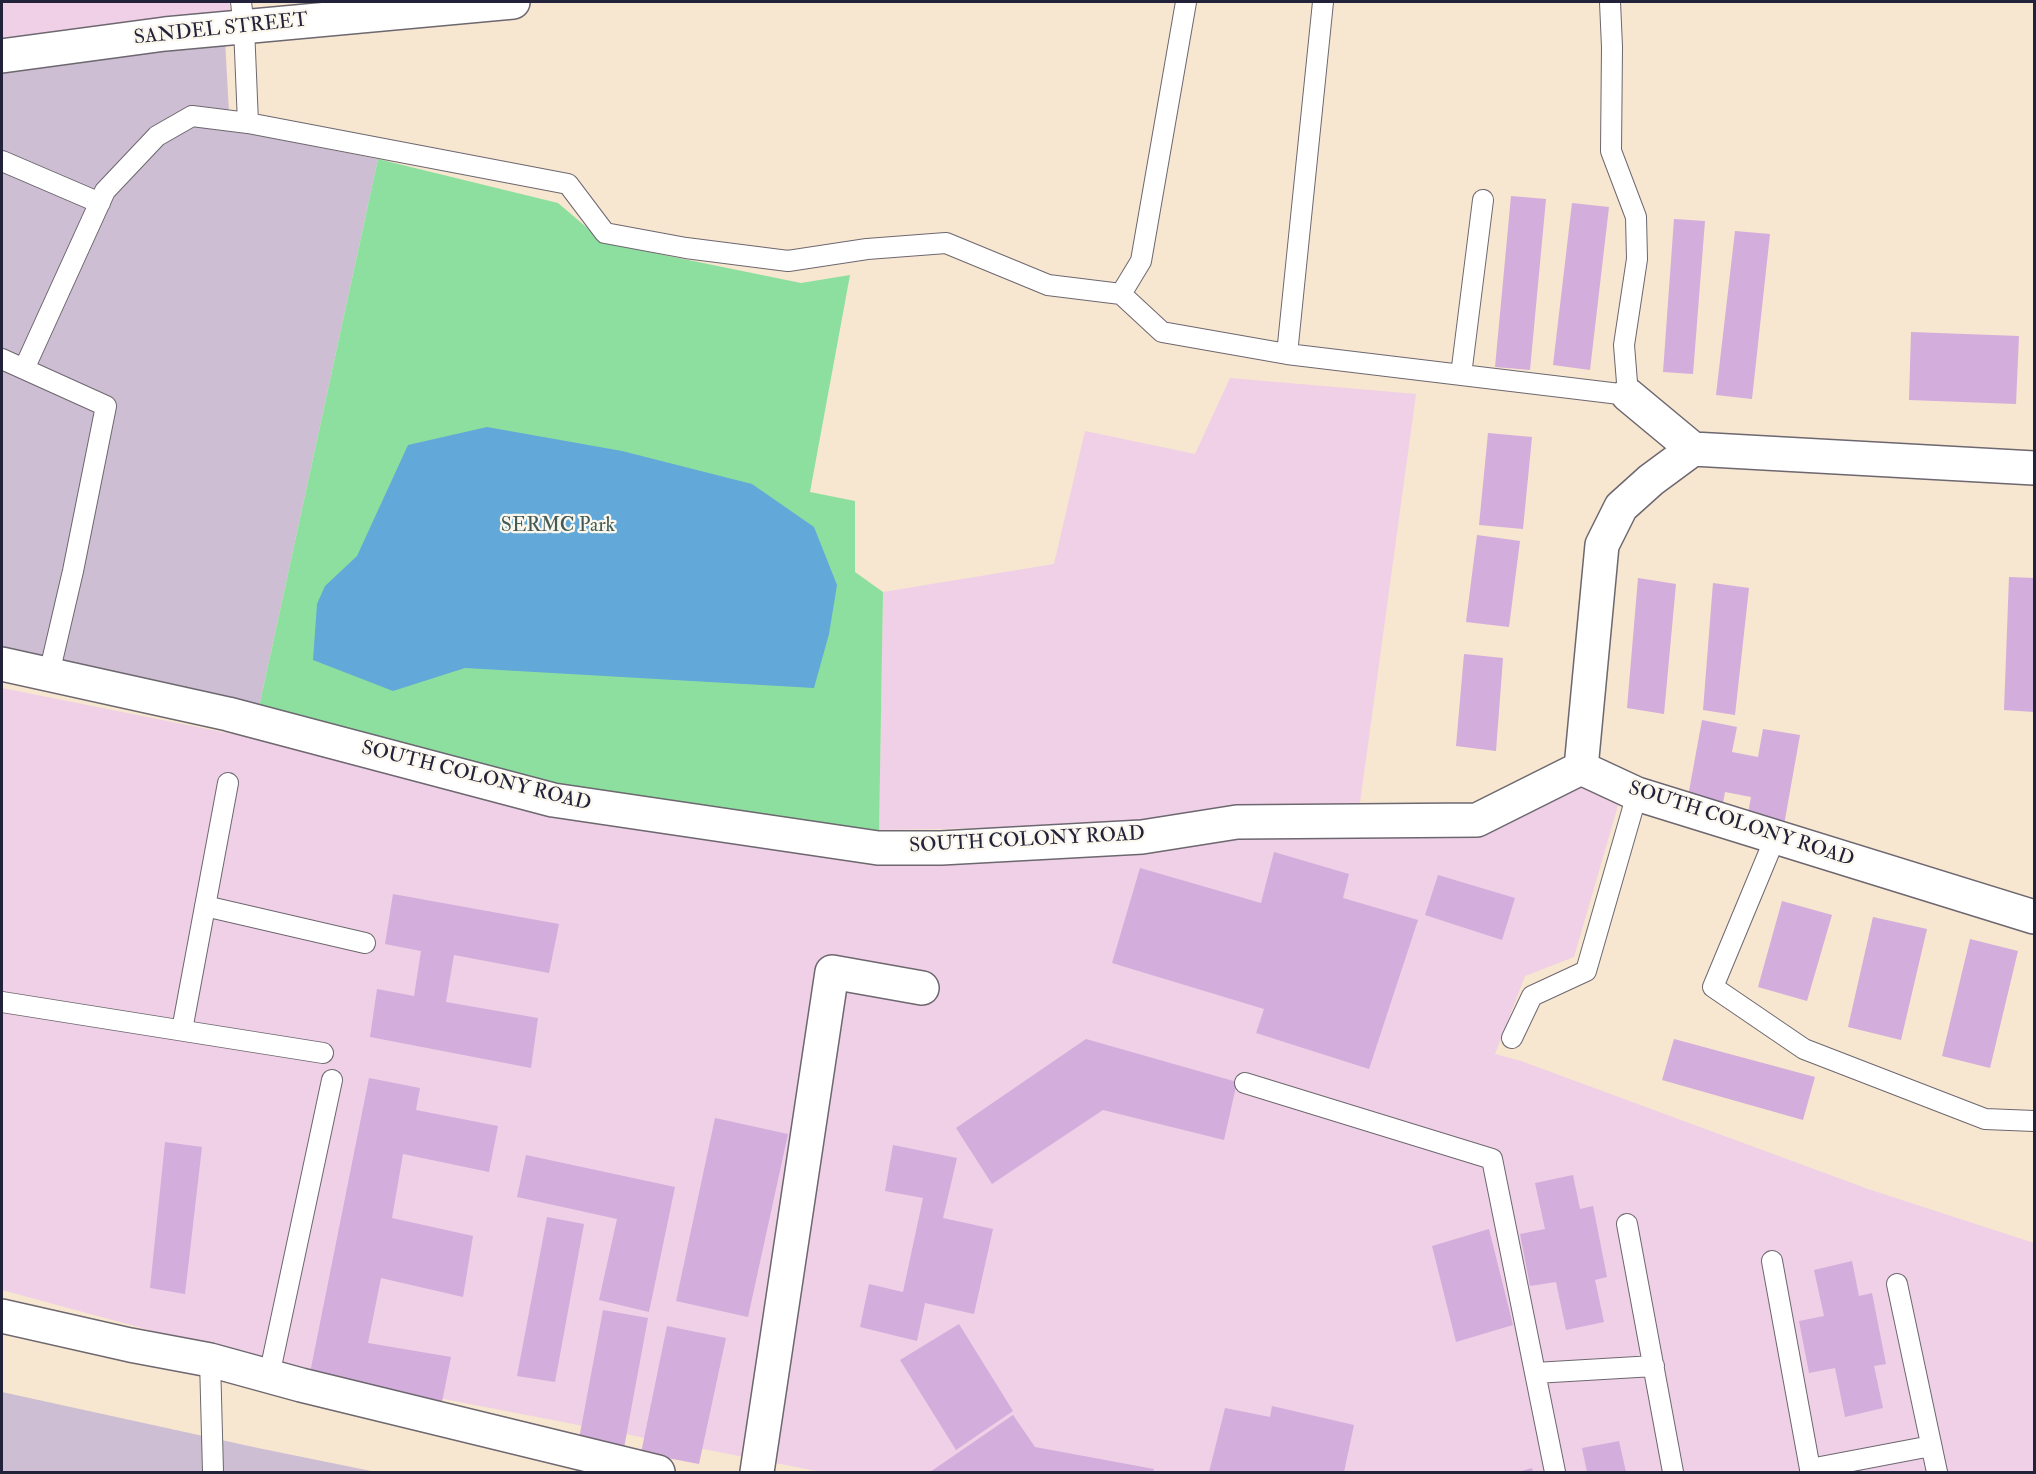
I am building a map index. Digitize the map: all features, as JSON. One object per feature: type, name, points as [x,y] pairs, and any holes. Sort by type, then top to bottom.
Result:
[{"type":"street","name":"SANDEL STREET","points":[[2,56],[165,34],[243,14],[513,2]]},
{"type":"street","points":[[1628,395],[1693,449],[2034,468]]},
{"type":"street","points":[[1581,768],[1602,545],[1621,507],[1693,449]]},
{"type":"street","name":"SOUTH COLONY ROAD","points":[[2,664],[228,714],[553,800],[878,848],[941,848],[1142,837],[1237,822],[1477,820],[1581,768],[1637,794],[2034,917]]},
{"type":"street","points":[[757,1473],[832,972],[922,988]]},
{"type":"street","points":[[2,1316],[130,1345],[210,1360],[658,1473]]},
{"type":"lane","points":[[1121,294],[1141,261],[1186,2]]},
{"type":"lane","points":[[1287,354],[1323,2]]},
{"type":"lane","points":[[24,369],[105,191],[156,136],[192,116],[248,123],[568,184],[605,233],[686,248],[788,261],[867,249],[946,243],[1048,285],[1121,294],[1162,332],[1287,354],[1628,395],[1624,345],[1637,259],[1636,217],[1611,151],[1610,2]]},
{"type":"lane","points":[[243,14],[248,123]]},
{"type":"lane","points":[[2,161],[100,203]]},
{"type":"lane","points":[[1461,375],[1483,200]]},
{"type":"lane","points":[[2,359],[106,406],[73,571],[49,674]]},
{"type":"lane","points":[[182,1030],[228,783]]},
{"type":"lane","points":[[1512,1038],[1532,996],[1586,971],[1637,794]]},
{"type":"lane","points":[[1776,838],[1713,987],[1804,1049],[1985,1119],[2034,1121]]},
{"type":"lane","points":[[205,906],[365,943]]},
{"type":"lane","points":[[2,1002],[323,1053]]},
{"type":"lane","points":[[269,1376],[332,1080]]},
{"type":"lane","points":[[1245,1083],[1492,1159],[1555,1473]]},
{"type":"lane","points":[[1627,1224],[1673,1473]]},
{"type":"lane","points":[[1772,1261],[1810,1471],[1931,1446]]},
{"type":"lane","points":[[1897,1284],[1937,1473]]},
{"type":"lane","points":[[210,1360],[213,1473]]},
{"type":"lane","points":[[1535,1373],[1654,1366]]},
{"type":"shaded area","points":[[2,2],[229,2],[231,15],[2,46]]},
{"type":"shaded area","points":[[225,40],[230,130],[378,159],[258,712],[2,652],[2,68]]},
{"type":"shaded area","points":[[1230,378],[1416,394],[1359,810],[1153,825],[879,830],[883,592],[1054,564],[1085,431],[1195,454]]},
{"type":"shaded area","points":[[2,688],[873,862],[1218,836],[1481,829],[1579,778],[1621,795],[1574,957],[1525,976],[1495,1054],[1521,1061],[1868,1189],[2034,1243],[2034,1472],[822,1472],[304,1372],[2,1290]]},
{"type":"shaded area","points":[[2,1392],[258,1448],[376,1472],[2,1472]]},
{"type":"green space","name":"SERMC Park","points":[[378,159],[558,203],[605,243],[801,283],[850,275],[810,492],[855,501],[855,572],[883,592],[879,835],[559,790],[258,712]]},
{"type":"water","points":[[487,427],[622,451],[752,484],[814,527],[837,585],[829,634],[814,688],[465,668],[393,691],[313,660],[317,604],[325,586],[357,556],[408,445]]},
{"type":"building","points":[[1511,196],[1546,199],[1530,370],[1495,367]]},
{"type":"building","points":[[1572,203],[1609,207],[1590,370],[1553,365]]},
{"type":"building","points":[[1674,219],[1705,221],[1693,374],[1663,372]]},
{"type":"building","points":[[1735,231],[1770,234],[1752,399],[1716,395]]},
{"type":"building","points":[[1911,332],[2019,336],[2016,404],[1909,400]]},
{"type":"building","points":[[1488,433],[1532,437],[1523,529],[1479,525]]},
{"type":"building","points":[[1477,535],[1520,541],[1509,627],[1466,622]]},
{"type":"building","points":[[2009,577],[2034,578],[2034,712],[2004,710]]},
{"type":"building","points":[[1638,578],[1676,584],[1664,714],[1627,708]]},
{"type":"building","points":[[1713,583],[1749,588],[1735,715],[1703,710]]},
{"type":"building","points":[[1464,654],[1503,658],[1496,751],[1456,746]]},
{"type":"building","points":[[1702,720],[1737,727],[1732,752],[1758,757],[1763,729],[1800,735],[1784,825],[1747,819],[1751,797],[1725,792],[1722,809],[1687,802]]},
{"type":"building","points":[[1274,852],[1349,874],[1343,898],[1418,920],[1369,1069],[1256,1033],[1264,1009],[1112,963],[1140,868],[1261,903]]},
{"type":"building","points":[[1438,875],[1515,898],[1502,940],[1425,915]]},
{"type":"building","points":[[393,894],[559,924],[549,973],[454,955],[446,1002],[538,1018],[531,1068],[370,1037],[377,989],[414,996],[421,951],[385,944]]},
{"type":"building","points":[[1782,901],[1832,915],[1807,1001],[1758,987]]},
{"type":"building","points":[[1873,917],[1927,929],[1901,1040],[1848,1027]]},
{"type":"building","points":[[1970,939],[2018,951],[1990,1068],[1942,1056]]},
{"type":"building","points":[[1086,1039],[1237,1082],[1224,1140],[1103,1110],[992,1184],[956,1128]]},
{"type":"building","points":[[1674,1039],[1815,1077],[1803,1120],[1662,1080]]},
{"type":"building","points":[[369,1078],[420,1088],[416,1110],[498,1126],[489,1172],[403,1154],[392,1218],[473,1236],[463,1297],[381,1278],[368,1343],[451,1357],[442,1402],[310,1373]]},
{"type":"building","points":[[715,1118],[788,1134],[748,1317],[676,1301]]},
{"type":"building","points":[[165,1142],[202,1147],[185,1294],[150,1288]]},
{"type":"building","points":[[893,1145],[957,1158],[943,1218],[993,1229],[974,1314],[925,1303],[917,1341],[860,1327],[869,1284],[903,1292],[923,1198],[885,1191]]},
{"type":"building","points":[[526,1155],[675,1187],[649,1312],[599,1300],[617,1219],[517,1197]]},
{"type":"building","points":[[1573,1175],[1580,1209],[1593,1206],[1607,1277],[1595,1280],[1604,1322],[1566,1330],[1556,1282],[1530,1286],[1520,1234],[1545,1229],[1535,1183]]},
{"type":"building","points":[[547,1217],[584,1224],[555,1382],[517,1376]]},
{"type":"building","points":[[1489,1229],[1513,1325],[1456,1342],[1432,1246]]},
{"type":"building","points":[[1852,1261],[1859,1296],[1872,1293],[1886,1364],[1874,1366],[1883,1408],[1845,1417],[1835,1368],[1809,1373],[1799,1321],[1824,1316],[1814,1270]]},
{"type":"building","points":[[603,1310],[648,1318],[624,1448],[579,1439]]},
{"type":"building","points":[[959,1324],[1013,1411],[956,1450],[900,1360]]},
{"type":"building","points":[[667,1326],[726,1338],[699,1464],[641,1453]]},
{"type":"building","points":[[1272,1406],[1354,1425],[1344,1472],[1209,1472],[1225,1408],[1270,1417]]},
{"type":"building","points":[[1013,1415],[1035,1447],[1154,1469],[1153,1472],[930,1472]]},
{"type":"building","points":[[1619,1441],[1626,1472],[1587,1472],[1582,1448]]},
{"type":"building","points":[[1532,1468],[1533,1472],[1518,1472]]}]
